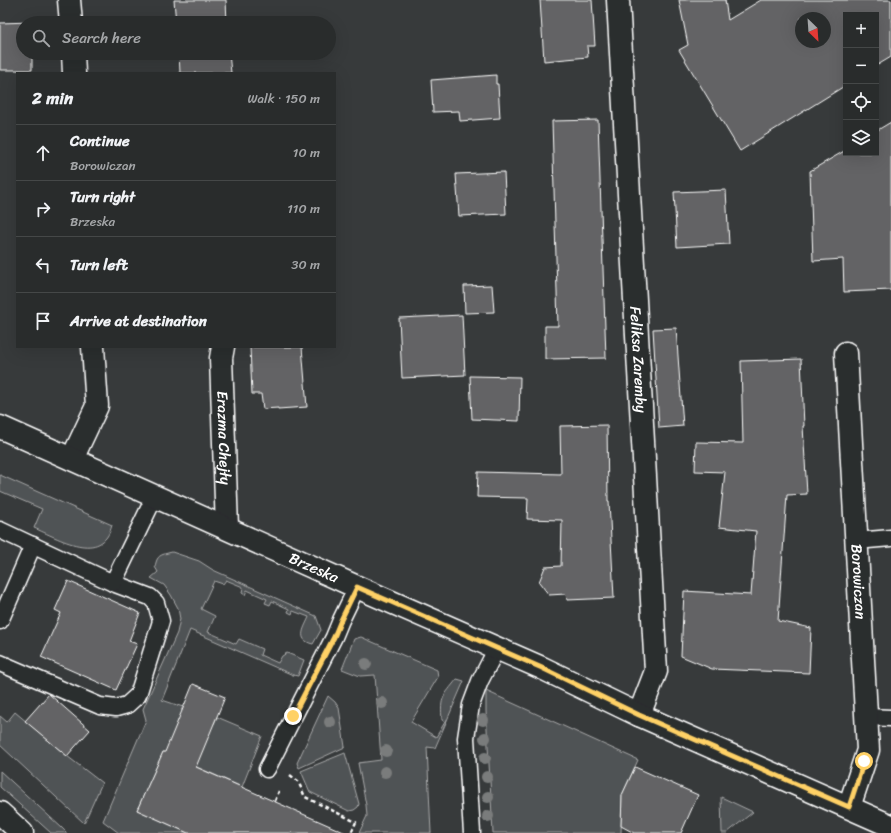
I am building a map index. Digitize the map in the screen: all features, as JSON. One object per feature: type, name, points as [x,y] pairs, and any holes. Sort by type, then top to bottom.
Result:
[{"type":"street","points":[[69,0],[70,16]]},
{"type":"street","name":"Feliksa Zaremby","points":[[618,0],[656,671],[639,715]]},
{"type":"street","points":[[73,60],[74,72]]},
{"type":"street","points":[[72,459],[97,406],[93,348]]},
{"type":"street","name":"Erazma Chejły","points":[[223,348],[227,528]]},
{"type":"street","name":"Borowiczan","points":[[846,353],[868,750],[849,807]]},
{"type":"street","name":"Brzeska","points":[[0,427],[542,668],[639,715],[891,826]]},
{"type":"street","points":[[0,813],[22,833]]},
{"type":"lane","points":[[113,583],[155,496]]},
{"type":"lane","points":[[0,530],[113,583],[150,597],[156,603],[161,622],[138,695],[127,705],[116,708],[100,706],[0,663]]},
{"type":"lane","points":[[856,541],[891,538]]},
{"type":"lane","points":[[0,621],[33,545]]},
{"type":"lane","points":[[267,768],[334,637],[357,587]]},
{"type":"lane","points":[[472,833],[466,738],[471,705],[480,681],[497,648]]},
{"type":"lane","points":[[866,717],[891,718]]},
{"type":"path","points":[[288,773],[298,781],[305,797],[356,822],[351,833]]},
{"type":"shaded area","points":[[0,475],[112,525],[107,537],[99,544],[89,546],[78,545],[34,528],[42,509],[0,491]]},
{"type":"shaded area","points":[[172,552],[199,561],[213,570],[316,616],[321,630],[313,644],[307,642],[304,640],[303,633],[309,617],[293,611],[292,614],[288,612],[289,609],[272,601],[270,605],[265,603],[267,599],[247,590],[245,595],[242,593],[243,587],[226,580],[223,584],[214,581],[201,609],[215,616],[208,632],[236,644],[239,639],[262,649],[260,655],[278,663],[282,656],[287,653],[304,660],[298,676],[190,630],[162,700],[183,707],[181,710],[214,724],[217,717],[262,736],[242,787],[163,752],[137,810],[188,833],[119,833],[103,821],[146,720],[143,709],[177,633],[180,619],[178,608],[164,585],[151,578],[158,572],[155,567],[158,558]]},
{"type":"shaded area","points":[[361,637],[437,670],[438,677],[411,722],[436,737],[445,722],[442,720],[441,712],[442,702],[448,690],[457,679],[464,681],[435,748],[427,747],[431,833],[359,833],[367,816],[358,763],[381,760],[375,675],[360,676],[342,669],[354,639]]},
{"type":"shaded area","points":[[486,691],[638,760],[622,795],[621,833],[493,833]]},
{"type":"shaded area","points":[[328,696],[339,708],[345,747],[299,768],[297,763]]},
{"type":"shaded area","points":[[15,712],[67,756],[102,783],[84,823],[0,745],[0,716],[7,722]]},
{"type":"shaded area","points":[[345,753],[359,804],[354,810],[349,811],[310,792],[301,771]]},
{"type":"shaded area","points":[[0,771],[67,833],[51,833],[0,787]]},
{"type":"shaded area","points":[[721,797],[753,812],[727,833],[722,833]]},
{"type":"building","points":[[174,0],[226,0],[227,16],[175,16]]},
{"type":"building","points":[[540,0],[592,0],[595,46],[587,46],[588,57],[544,61]]},
{"type":"building","points":[[679,0],[725,0],[728,20],[761,0],[891,0],[891,57],[879,64],[879,12],[843,12],[843,87],[740,151],[679,50],[688,45]]},
{"type":"building","points":[[16,22],[16,60],[32,60],[32,70],[0,70],[0,23]]},
{"type":"building","points":[[179,60],[230,60],[231,72],[180,72]]},
{"type":"building","points":[[496,75],[500,118],[460,121],[459,111],[433,112],[431,80]]},
{"type":"building","points":[[598,120],[606,358],[545,359],[545,326],[558,326],[552,121]]},
{"type":"building","points":[[891,122],[891,290],[844,292],[843,259],[813,261],[810,171],[843,152],[843,156],[879,156],[879,129]]},
{"type":"building","points":[[504,172],[506,214],[459,216],[456,174]]},
{"type":"building","points":[[726,190],[729,244],[677,247],[674,192]]},
{"type":"building","points":[[492,285],[494,312],[465,313],[464,286]]},
{"type":"building","points":[[462,315],[465,375],[402,378],[399,318]]},
{"type":"building","points":[[676,328],[683,426],[659,428],[653,329]]},
{"type":"building","points":[[250,348],[302,348],[307,407],[263,409],[261,394],[252,394]]},
{"type":"building","points":[[801,359],[807,494],[787,495],[778,621],[811,628],[809,673],[712,669],[681,656],[684,591],[751,595],[756,531],[719,527],[725,472],[695,471],[696,442],[743,443],[741,361]]},
{"type":"building","points":[[470,376],[520,377],[519,421],[472,419]]},
{"type":"building","points":[[607,425],[608,501],[614,598],[567,600],[566,594],[549,595],[539,582],[545,567],[561,566],[562,520],[527,519],[528,498],[477,497],[478,472],[561,474],[560,426]]},
{"type":"building","points":[[68,581],[140,613],[129,641],[137,644],[116,690],[41,657],[61,613],[55,610]]},
{"type":"building","points":[[193,684],[225,697],[196,767],[346,833],[188,833],[137,810],[163,752],[165,752]]},
{"type":"building","points":[[49,694],[90,730],[67,756],[25,721]]},
{"type":"building","points":[[635,767],[698,795],[681,833],[634,833],[621,826],[622,795]]},
{"type":"route","points":[[293,716],[334,637],[357,587],[542,668],[639,715],[849,807],[864,761]]}]
